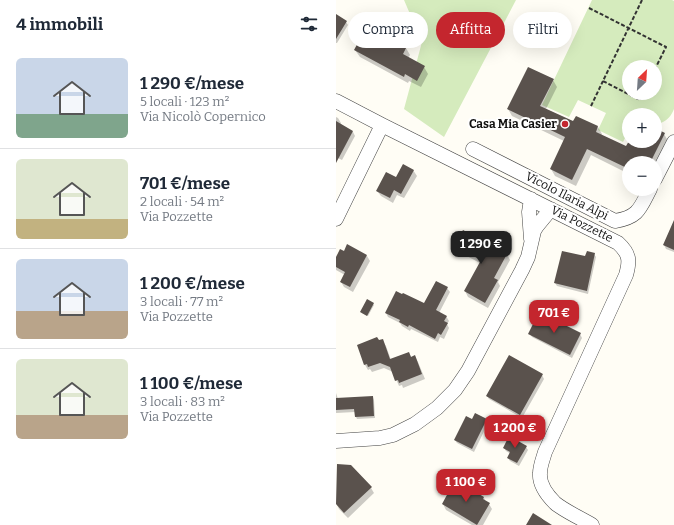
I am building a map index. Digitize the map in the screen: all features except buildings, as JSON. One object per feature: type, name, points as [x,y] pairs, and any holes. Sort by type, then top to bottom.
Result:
[{"type":"street","name":"Via Pozzette","points":[[336,101],[618,243],[624,248],[629,260],[626,275],[541,463],[541,482],[555,503],[592,525]]},
{"type":"street","points":[[336,219],[382,125]]},
{"type":"street","points":[[662,165],[674,142]]},
{"type":"street","name":"Vicolo Ilaria Alpi","points":[[473,149],[615,221],[624,220],[632,216],[639,210],[646,196]]},
{"type":"street","points":[[531,199],[529,224],[532,241]]},
{"type":"street","points":[[336,441],[393,436],[415,424],[437,408],[455,390],[468,371],[522,270],[528,257],[534,231],[551,209]]},
{"type":"path","points":[[591,106],[642,0]]},
{"type":"path","points":[[589,8],[666,47],[660,60]]},
{"type":"path","points":[[603,81],[622,91]]},
{"type":"green space","points":[[404,0],[516,0],[505,21],[505,12],[436,12],[436,48],[491,48],[444,137],[404,109],[420,48],[428,48],[428,12],[409,12]]},
{"type":"green space","points":[[592,0],[674,1],[674,109],[670,116],[662,122],[662,108],[622,108],[622,142],[598,130],[606,113],[578,100],[569,117],[542,105],[569,48],[572,48],[572,42]]},
{"type":"place","name":"Casa Mia Casier","points":[[565,124]]}]
